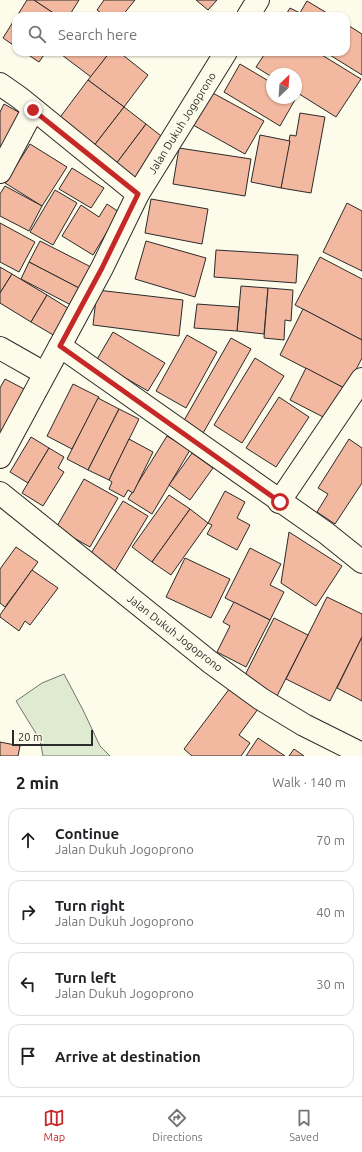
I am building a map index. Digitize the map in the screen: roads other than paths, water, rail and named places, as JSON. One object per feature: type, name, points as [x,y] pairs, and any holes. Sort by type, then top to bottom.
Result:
[{"type":"street","points":[[250,12],[258,0]]},
{"type":"street","name":"Jalan Dukuh Jogoprono","points":[[0,457],[102,268],[138,194],[224,56]]},
{"type":"street","points":[[0,84],[138,194]]},
{"type":"street","points":[[0,172],[33,110]]},
{"type":"street","points":[[60,346],[326,533],[362,562]]},
{"type":"street","points":[[0,348],[44,373]]},
{"type":"street","points":[[280,502],[362,379]]},
{"type":"street","name":"Jalan Dukuh Jogoprono","points":[[0,493],[210,662],[261,699],[304,725],[362,754]]}]
